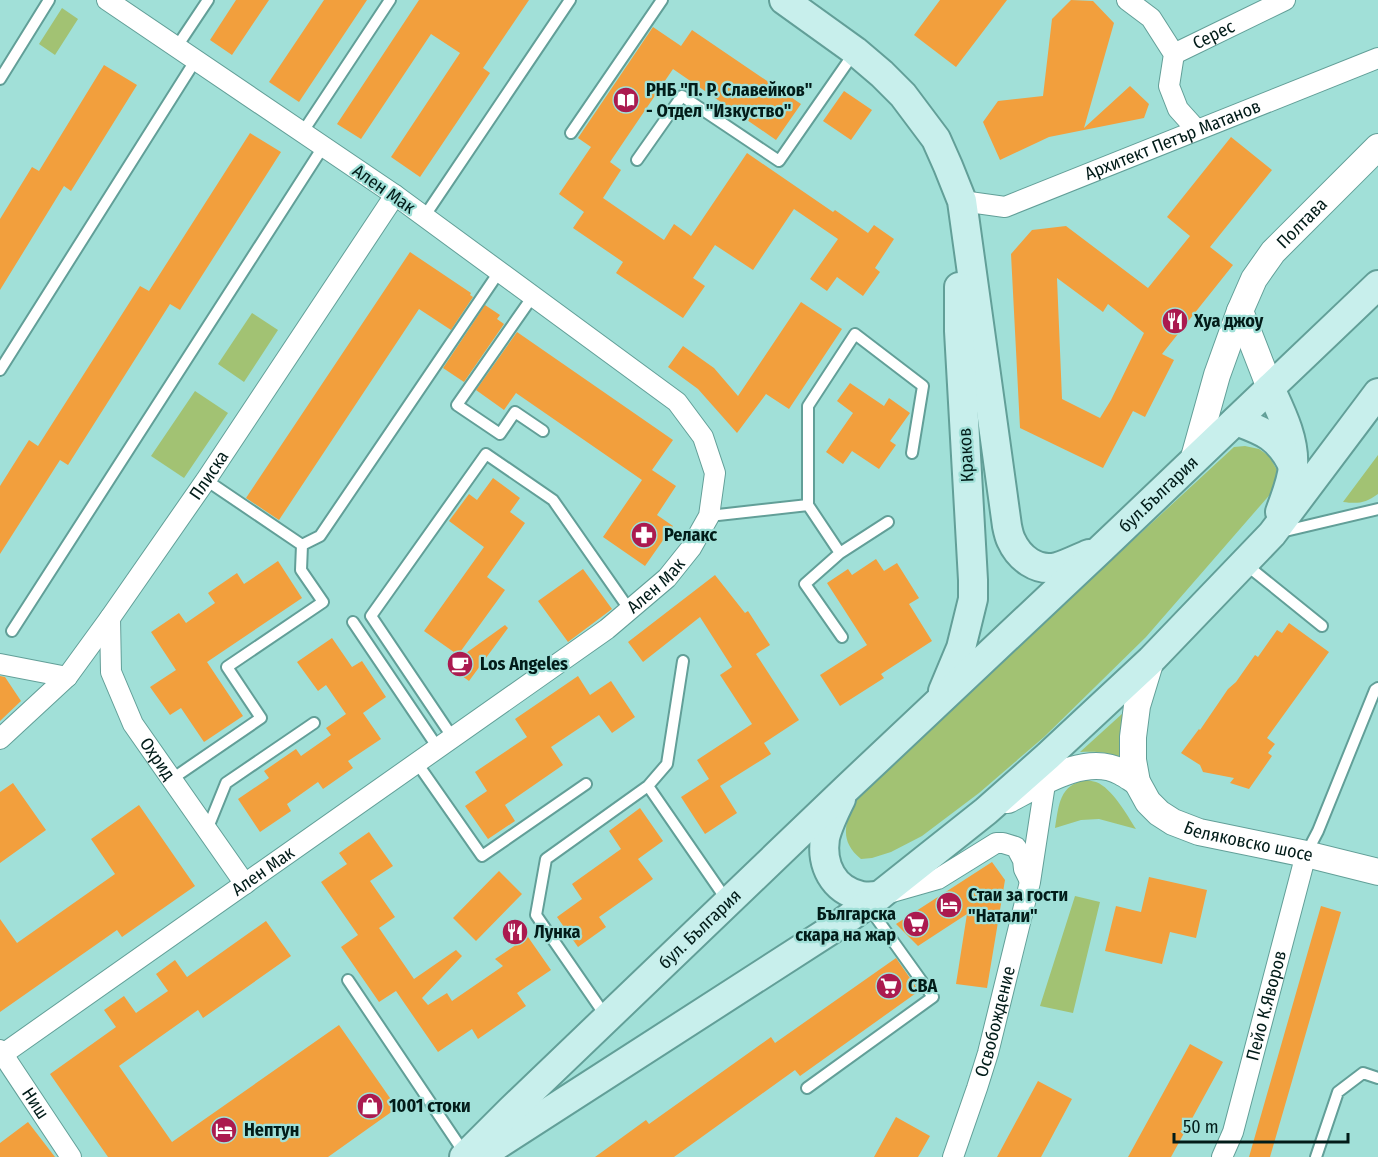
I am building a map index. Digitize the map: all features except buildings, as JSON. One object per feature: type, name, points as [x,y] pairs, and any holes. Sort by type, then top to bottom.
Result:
[{"type":"main road","name":"Краков","points":[[784,0],[855,51],[882,74],[903,95],[936,139],[962,201],[1007,526],[1011,540],[1026,560],[1035,566],[1045,568],[1057,567],[1102,548]]},
{"type":"main road","name":"Краков","points":[[937,702],[961,648],[973,599],[959,331],[962,201]]},
{"type":"main road","name":"бул.България","points":[[937,702],[1378,285]]},
{"type":"main road","points":[[1270,388],[1284,419],[1292,449],[1293,466],[1290,484],[1272,534]]},
{"type":"main road","points":[[470,1156],[840,924],[986,811],[1047,768],[1272,534],[1378,393]]},
{"type":"main road","points":[[1236,421],[1262,431],[1276,441],[1285,451],[1293,466]]},
{"type":"main road","name":"бул. България","points":[[470,1156],[607,1018],[937,702]]},
{"type":"main road","points":[[846,789],[825,837],[824,857],[831,877],[847,891],[873,900]]},
{"type":"street","name":"Ален Мак","points":[[2,1052],[599,635],[667,578],[692,548],[708,516],[715,473],[703,437],[677,402],[395,195],[107,0]]},
{"type":"street","points":[[1127,0],[1151,18],[1174,54],[1169,86],[1178,109],[1196,129]]},
{"type":"street","name":"Серес","points":[[1174,54],[1285,0]]},
{"type":"street","name":"Архитект Петър Матанов","points":[[962,201],[1005,207],[1378,58]]},
{"type":"street","name":"Полтава","points":[[1193,461],[1217,375],[1254,279],[1273,252],[1378,147]]},
{"type":"street","name":"Плиска","points":[[0,739],[67,677],[110,618],[206,480],[395,195]]},
{"type":"street","points":[[1240,311],[1270,388]]},
{"type":"street","name":"Охрид","points":[[110,618],[111,672],[133,724],[245,884]]},
{"type":"street","name":"Беляковско шосе","points":[[1151,660],[1137,706],[1133,760],[1137,782],[1149,802],[1160,813],[1173,822],[1198,832],[1306,854],[1378,872]]},
{"type":"street","points":[[0,664],[67,677]]},
{"type":"street","name":"Беляковско шосе","points":[[1047,768],[1066,771],[1094,766],[1107,767],[1120,771],[1137,782]]},
{"type":"street","name":"Освобождение","points":[[953,1157],[988,1053],[1029,882],[1047,768]]},
{"type":"street","points":[[873,900],[938,879],[996,843],[1016,847],[1023,860],[1029,882]]},
{"type":"street","name":"Пейо К.Яворов","points":[[1222,1157],[1233,1132],[1306,854]]},
{"type":"street","name":"Ниш","points":[[2,1052],[71,1157]]},
{"type":"lane","points":[[0,79],[49,0]]},
{"type":"lane","points":[[176,48],[208,0]]},
{"type":"lane","points":[[302,133],[390,0]]},
{"type":"lane","points":[[424,217],[570,0]]},
{"type":"lane","points":[[571,133],[662,0]]},
{"type":"lane","points":[[638,160],[682,96],[779,161],[855,51]]},
{"type":"lane","points":[[0,370],[195,61]]},
{"type":"lane","points":[[12,631],[323,147]]},
{"type":"lane","points":[[302,545],[320,536],[499,272]]},
{"type":"lane","points":[[532,296],[457,405],[500,434],[515,412],[543,431]]},
{"type":"lane","points":[[840,553],[808,506],[808,406],[855,334],[923,386],[912,453]]},
{"type":"lane","points":[[446,743],[370,616],[486,454],[553,500],[629,609]]},
{"type":"lane","points":[[206,480],[302,545]]},
{"type":"lane","points":[[708,516],[808,506]]},
{"type":"lane","points":[[1272,534],[1378,509]]},
{"type":"lane","points":[[842,637],[805,584],[840,553],[888,522]]},
{"type":"lane","points":[[172,779],[261,718],[226,667],[323,602],[301,570],[302,545]]},
{"type":"lane","points":[[1244,563],[1322,626]]},
{"type":"lane","points":[[353,622],[446,743]]},
{"type":"lane","points":[[607,1018],[536,915],[546,859],[648,786],[667,764],[683,661]]},
{"type":"lane","points":[[1306,854],[1318,831],[1375,690],[1378,688]]},
{"type":"lane","points":[[207,830],[226,783],[314,723]]},
{"type":"lane","points":[[417,763],[482,856],[586,784]]},
{"type":"lane","points":[[648,786],[728,902]]},
{"type":"lane","points":[[807,1088],[933,997],[873,900]]},
{"type":"lane","points":[[348,980],[470,1156]]},
{"type":"lane","points":[[1317,1157],[1338,1092],[1363,1073],[1378,1078]]},
{"type":"green space","points":[[62,8],[78,19],[55,55],[39,44]]},
{"type":"green space","points":[[252,313],[278,330],[244,382],[218,364]]},
{"type":"green space","points":[[195,391],[228,413],[184,478],[151,456]]},
{"type":"green space","points":[[1245,446],[1259,449],[1269,456],[1277,470],[1273,491],[1146,637],[1044,737],[979,793],[922,836],[891,852],[861,859],[854,852],[846,837],[847,822],[855,797],[1234,447]]},
{"type":"green space","points":[[1378,455],[1378,494],[1362,502],[1343,502]]},
{"type":"green space","points":[[1123,713],[1127,761],[1104,753],[1080,752]]},
{"type":"green space","points":[[1087,780],[1096,782],[1108,790],[1119,802],[1136,829],[1099,819],[1081,820],[1055,828],[1062,797],[1066,791],[1078,782]]},
{"type":"green space","points":[[1075,896],[1100,902],[1073,1013],[1040,1006]]},
{"type":"place","name":"РНБ \"П. Р. Славейков\" - Отдел \"Изкуство\"","points":[[626,100]]},
{"type":"place","name":"Хуа джоу","points":[[1175,321]]},
{"type":"place","name":"Релакс","points":[[644,535]]},
{"type":"place","name":"Los Angeles","points":[[460,664]]},
{"type":"place","name":"Стаи за гости \"Натали\"","points":[[949,905]]},
{"type":"place","name":"Българска скара на жар","points":[[916,924]]},
{"type":"place","name":"Лунка","points":[[515,932]]},
{"type":"place","name":"CBA","points":[[889,986]]},
{"type":"place","name":"1001 стоки","points":[[370,1106]]},
{"type":"place","name":"Нептун","points":[[224,1130]]}]
